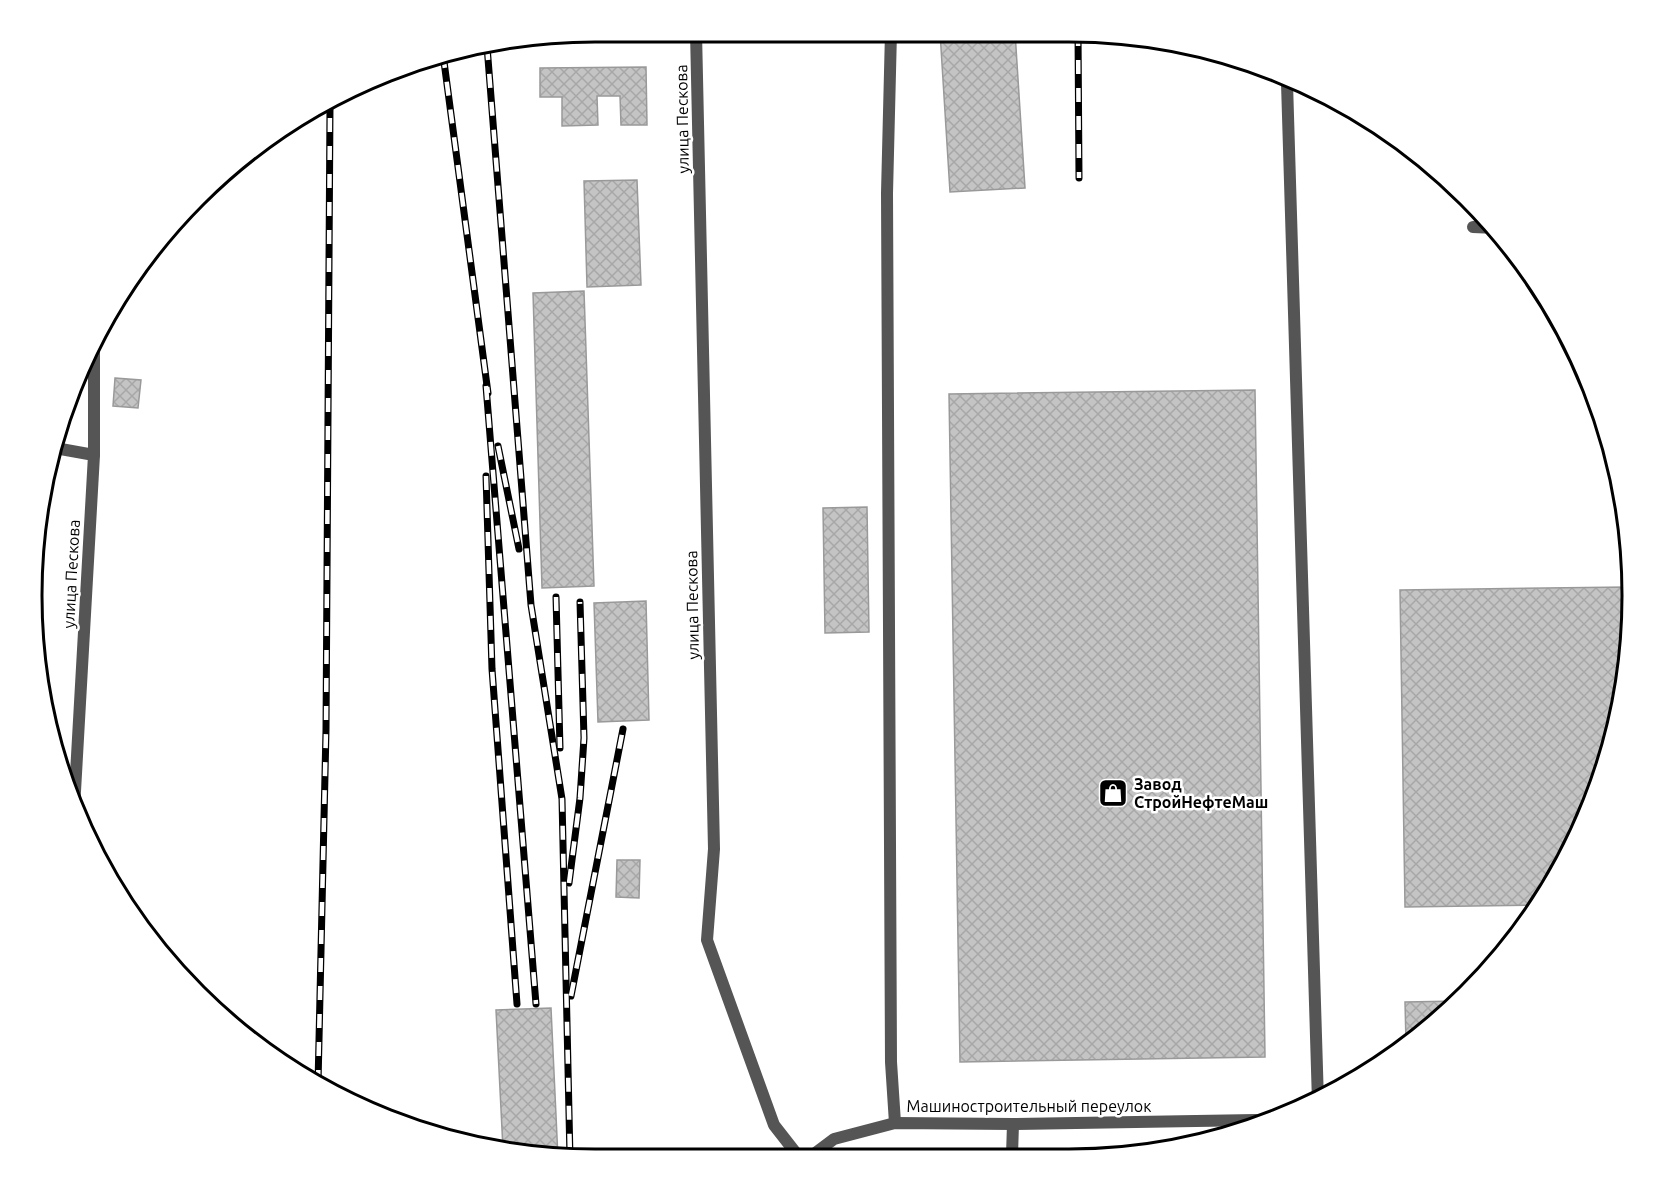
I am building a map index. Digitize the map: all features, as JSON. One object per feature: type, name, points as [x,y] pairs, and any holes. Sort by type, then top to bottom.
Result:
[{"type":"street","name":"улица Пескова","points":[[696,42],[714,849],[707,940],[774,1125],[793,1149]]},
{"type":"street","points":[[891,42],[887,217],[891,1062],[895,1123]]},
{"type":"street","points":[[1287,87],[1317,1090]]},
{"type":"street","points":[[1473,227],[1482,227]]},
{"type":"street","name":"улица Пескова","points":[[75,784],[94,455],[94,362]]},
{"type":"street","points":[[62,449],[94,455]]},
{"type":"street","name":"Машиностроительный переулок","points":[[821,1149],[834,1139],[895,1123],[1013,1124],[1245,1120]]},
{"type":"street","points":[[1012,1149],[1013,1124]]},
{"type":"building","points":[[941,42],[1016,42],[1025,188],[950,192]]},
{"type":"building","points":[[646,67],[647,125],[621,125],[620,96],[597,96],[598,125],[562,126],[562,97],[540,97],[540,68]]},
{"type":"building","points":[[637,180],[641,285],[587,287],[584,181]]},
{"type":"building","points":[[584,291],[594,586],[542,588],[533,293]]},
{"type":"building","points":[[115,378],[141,380],[138,408],[113,406]]},
{"type":"building","points":[[1255,390],[1265,1057],[960,1062],[949,394]]},
{"type":"building","points":[[867,507],[869,632],[825,633],[823,508]]},
{"type":"building","points":[[1622,587],[1621,632],[1617,668],[1603,739],[1593,773],[1565,840],[1527,905],[1405,907],[1400,590]]},
{"type":"building","points":[[646,601],[649,720],[598,722],[594,603]]},
{"type":"building","points":[[617,860],[640,860],[639,898],[616,897]]},
{"type":"building","points":[[1445,1001],[1406,1034],[1405,1002]]},
{"type":"building","points":[[551,1008],[558,1148],[503,1140],[496,1010]]},
{"type":"railway","points":[[1078,42],[1079,178]]},
{"type":"railway","points":[[488,53],[531,605],[562,799],[570,1148]]},
{"type":"railway","points":[[444,63],[488,393]]},
{"type":"railway","points":[[318,1075],[326,730],[330,110]]},
{"type":"railway","points":[[486,386],[536,1004]]},
{"type":"railway","points":[[498,446],[519,549]]},
{"type":"railway","points":[[486,476],[492,669],[517,1004]]},
{"type":"railway","points":[[556,597],[560,748]]},
{"type":"railway","points":[[569,883],[580,798],[584,738],[580,602]]},
{"type":"railway","points":[[571,996],[623,729]]},
{"type":"place","name":"Завод СтройНефтеМаш","points":[[1113,793]]}]
